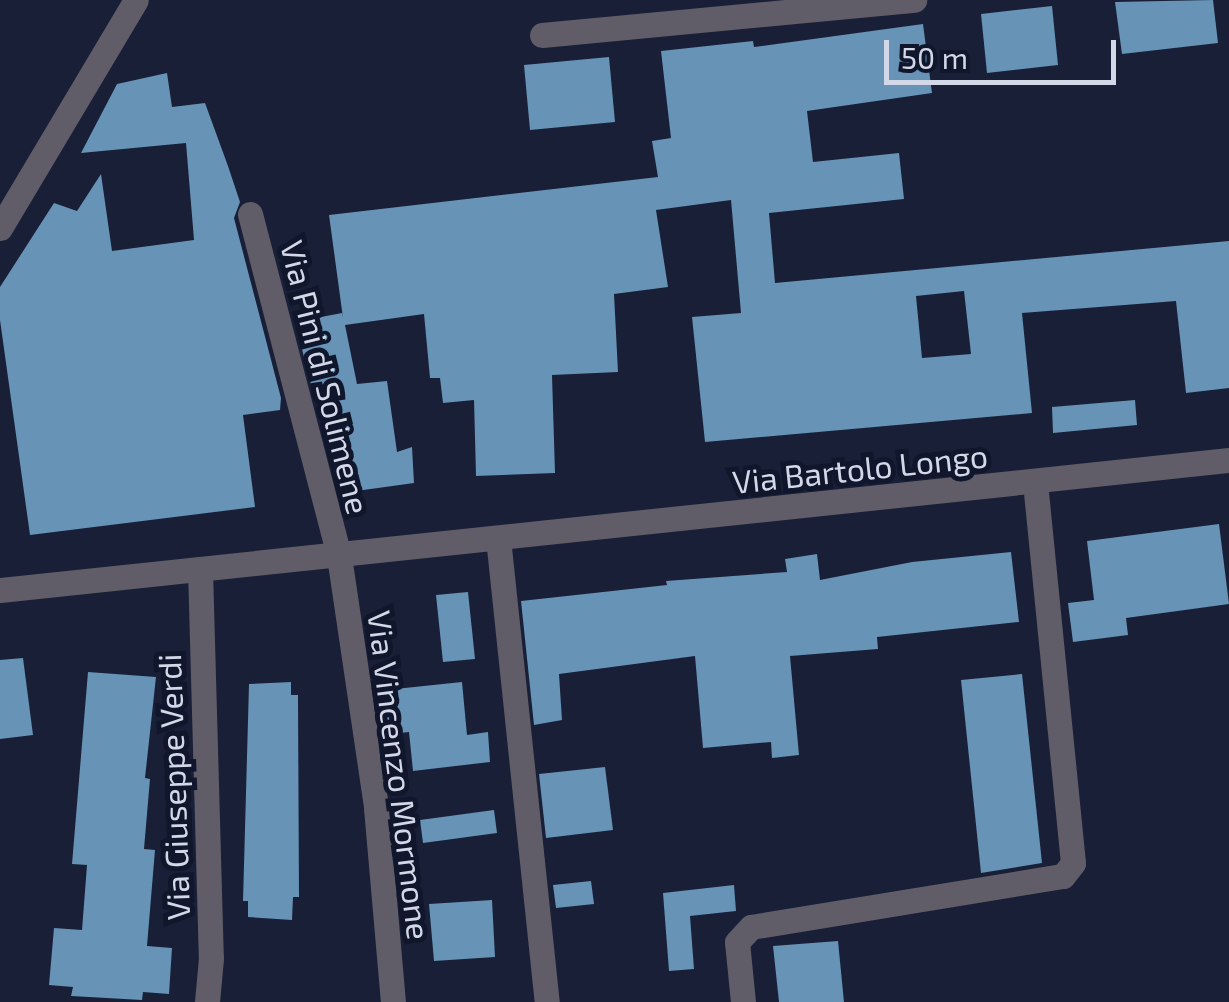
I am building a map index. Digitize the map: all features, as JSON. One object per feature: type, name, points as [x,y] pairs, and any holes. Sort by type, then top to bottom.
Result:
[{"type":"street","points":[[0,228],[136,0]]},
{"type":"street","points":[[542,35],[914,0]]},
{"type":"street","name":"Via Pini di Solimene","points":[[250,214],[339,556]]},
{"type":"street","name":"Via Bartolo Longo","points":[[0,590],[1229,460]]},
{"type":"street","points":[[743,1002],[737,942],[752,927],[1063,876],[1073,863],[1074,842],[1035,483]]},
{"type":"street","points":[[498,538],[547,1002]]},
{"type":"street","name":"Via Vincenzo Mormone","points":[[339,556],[376,808],[393,1002]]},
{"type":"street","name":"Via Giuseppe Verdi","points":[[200,569],[211,958],[207,1002]]},
{"type":"building","points":[[1213,0],[1218,43],[1122,54],[1115,2]]},
{"type":"building","points":[[1052,6],[1058,65],[987,73],[981,14]]},
{"type":"building","points":[[923,24],[932,93],[807,111],[813,162],[899,153],[904,199],[769,213],[775,283],[1229,241],[1229,388],[1186,393],[1176,301],[1022,313],[1032,413],[705,442],[692,317],[741,313],[731,200],[656,210],[668,287],[614,294],[618,372],[552,375],[555,473],[476,476],[474,400],[443,403],[440,378],[430,378],[424,314],[345,325],[357,384],[387,381],[397,452],[412,447],[414,483],[349,492],[332,388],[313,392],[295,322],[342,313],[343,318],[329,215],[658,177],[652,141],[671,138],[661,51],[753,41],[754,47]],"holes":[[[964,291],[971,354],[922,358],[916,296]]]},
{"type":"building","points":[[609,57],[615,122],[530,130],[524,65]]},
{"type":"building","points":[[167,73],[172,107],[205,103],[228,166],[240,202],[234,218],[281,398],[280,410],[243,415],[255,507],[30,535],[0,320],[0,287],[54,203],[77,211],[101,174],[112,251],[194,240],[186,143],[81,153],[117,84]]},
{"type":"building","points":[[1135,400],[1137,425],[1053,433],[1052,407]]},
{"type":"building","points":[[1219,524],[1229,604],[1126,618],[1128,635],[1073,642],[1068,603],[1094,600],[1087,541]]},
{"type":"building","points":[[1011,552],[1019,622],[877,637],[878,649],[790,656],[799,755],[772,758],[771,742],[703,748],[695,656],[559,674],[562,720],[534,725],[521,601],[667,585],[666,581],[787,572],[785,559],[817,554],[820,580],[912,562]]},
{"type":"building","points":[[468,592],[475,659],[443,662],[436,595]]},
{"type":"building","points":[[23,658],[33,735],[0,739],[0,660]]},
{"type":"building","points":[[88,672],[156,677],[145,778],[150,779],[144,849],[155,850],[147,946],[172,948],[169,994],[143,992],[142,1000],[71,996],[73,987],[49,985],[54,928],[82,930],[87,865],[72,864]]},
{"type":"building","points":[[1022,674],[1042,863],[981,873],[961,680]]},
{"type":"building","points":[[291,682],[291,695],[298,695],[299,897],[293,897],[292,920],[248,917],[248,901],[243,901],[249,684]]},
{"type":"building","points":[[462,682],[467,735],[488,732],[490,762],[413,771],[409,732],[382,735],[376,691]]},
{"type":"building","points":[[605,767],[613,830],[546,838],[539,774]]},
{"type":"building","points":[[494,810],[497,833],[423,843],[420,820]]},
{"type":"building","points":[[591,881],[594,904],[556,908],[553,885]]},
{"type":"building","points":[[734,885],[736,911],[690,916],[694,969],[669,971],[663,893]]},
{"type":"building","points":[[492,900],[495,957],[434,961],[429,904]]},
{"type":"building","points":[[838,941],[844,1002],[779,1002],[773,946]]}]
